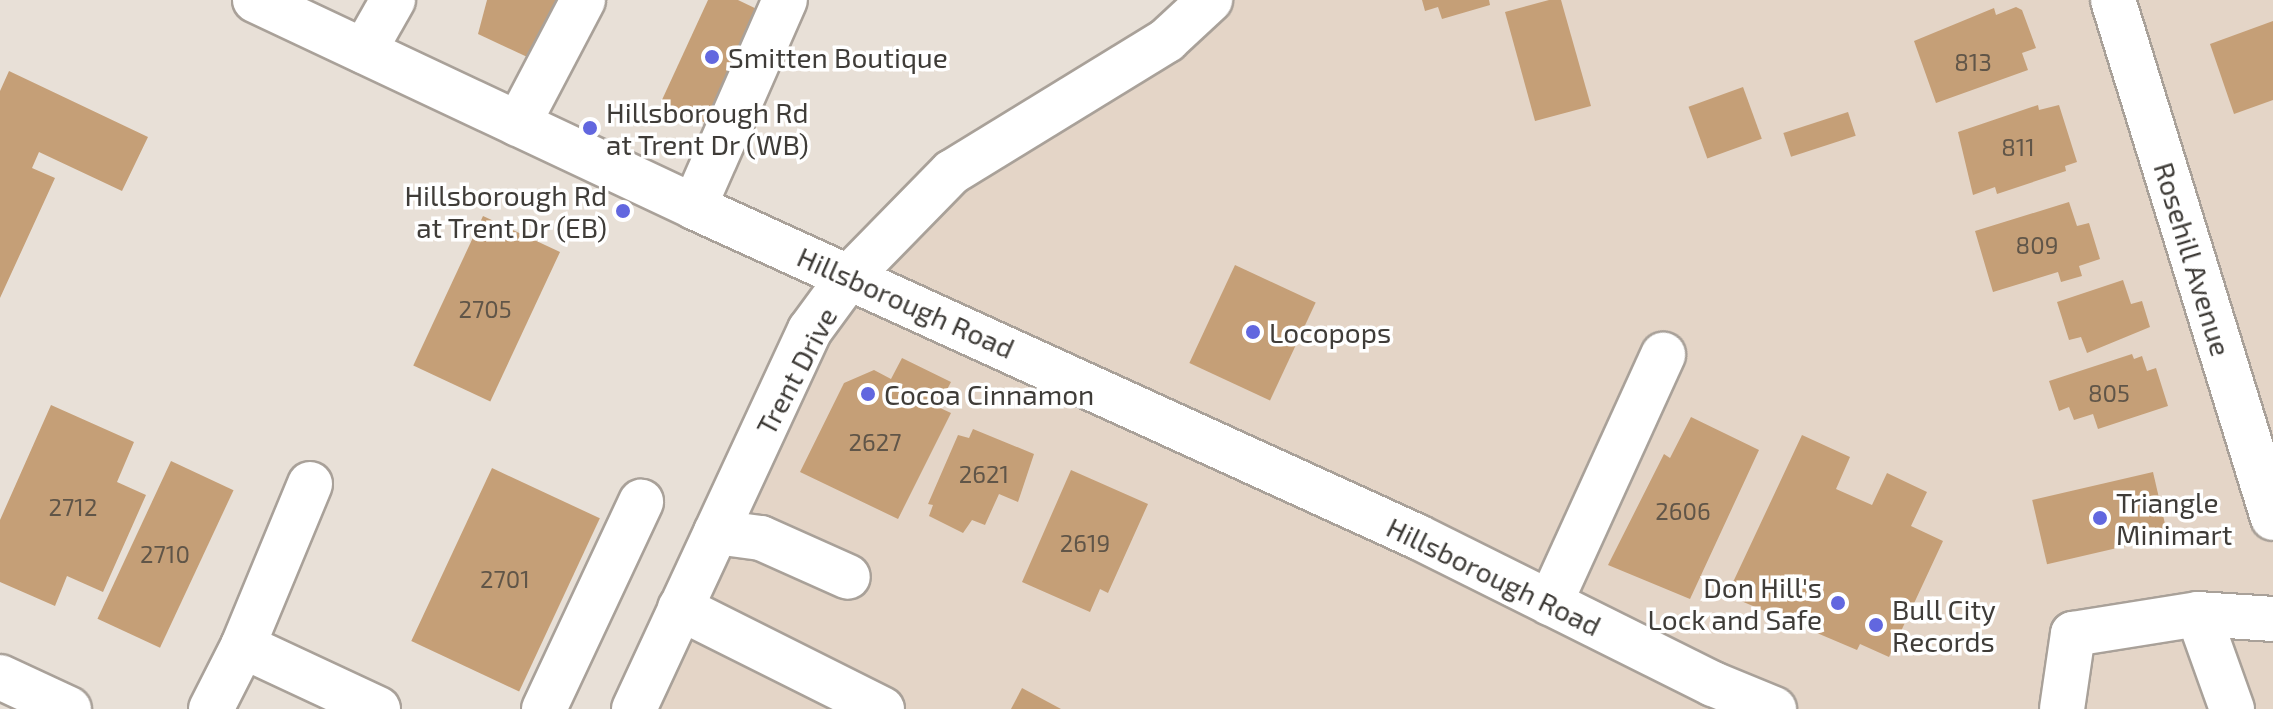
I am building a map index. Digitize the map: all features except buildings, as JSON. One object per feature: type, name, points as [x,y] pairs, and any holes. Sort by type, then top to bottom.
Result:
[{"type":"main road","name":"Hillsborough Road","points":[[255,0],[1774,709]]},
{"type":"main road","points":[[364,51],[393,0]]},
{"type":"main road","points":[[518,124],[583,0]]},
{"type":"main road","points":[[694,207],[785,0]]},
{"type":"main road","name":"Trent Drive","points":[[634,709],[810,330],[849,277],[952,172],[1167,40],[1210,0]]},
{"type":"main road","name":"Rosehill Avenue","points":[[2113,0],[2273,518]]},
{"type":"main road","points":[[1550,603],[1663,355]]},
{"type":"main road","points":[[211,709],[243,646],[310,484]]},
{"type":"main road","points":[[544,709],[641,502]]},
{"type":"main road","points":[[716,532],[761,538],[848,577]]},
{"type":"main road","points":[[680,608],[882,709]]},
{"type":"main road","points":[[2198,614],[2232,709]]},
{"type":"main road","points":[[2062,709],[2073,634],[2198,614],[2273,619]]},
{"type":"main road","points":[[243,646],[378,709]]},
{"type":"main road","points":[[0,677],[69,709]]},
{"type":"shaded area","points":[[1216,0],[2273,0],[2273,709],[649,709],[825,347],[927,202]]},
{"type":"place","name":"Smitten Boutique","points":[[712,57]]},
{"type":"place","name":"Hillsborough Rd at Trent Dr (WB)","points":[[590,128]]},
{"type":"place","name":"Hillsborough Rd at Trent Dr (EB)","points":[[623,211]]},
{"type":"place","name":"Locopops","points":[[1253,332]]},
{"type":"place","name":"Cocoa Cinnamon","points":[[868,394]]},
{"type":"place","name":"Triangle Minimart","points":[[2100,518]]},
{"type":"place","name":"Don Hill's Lock and Safe","points":[[1838,603]]},
{"type":"place","name":"Bull City Records","points":[[1876,625]]}]
